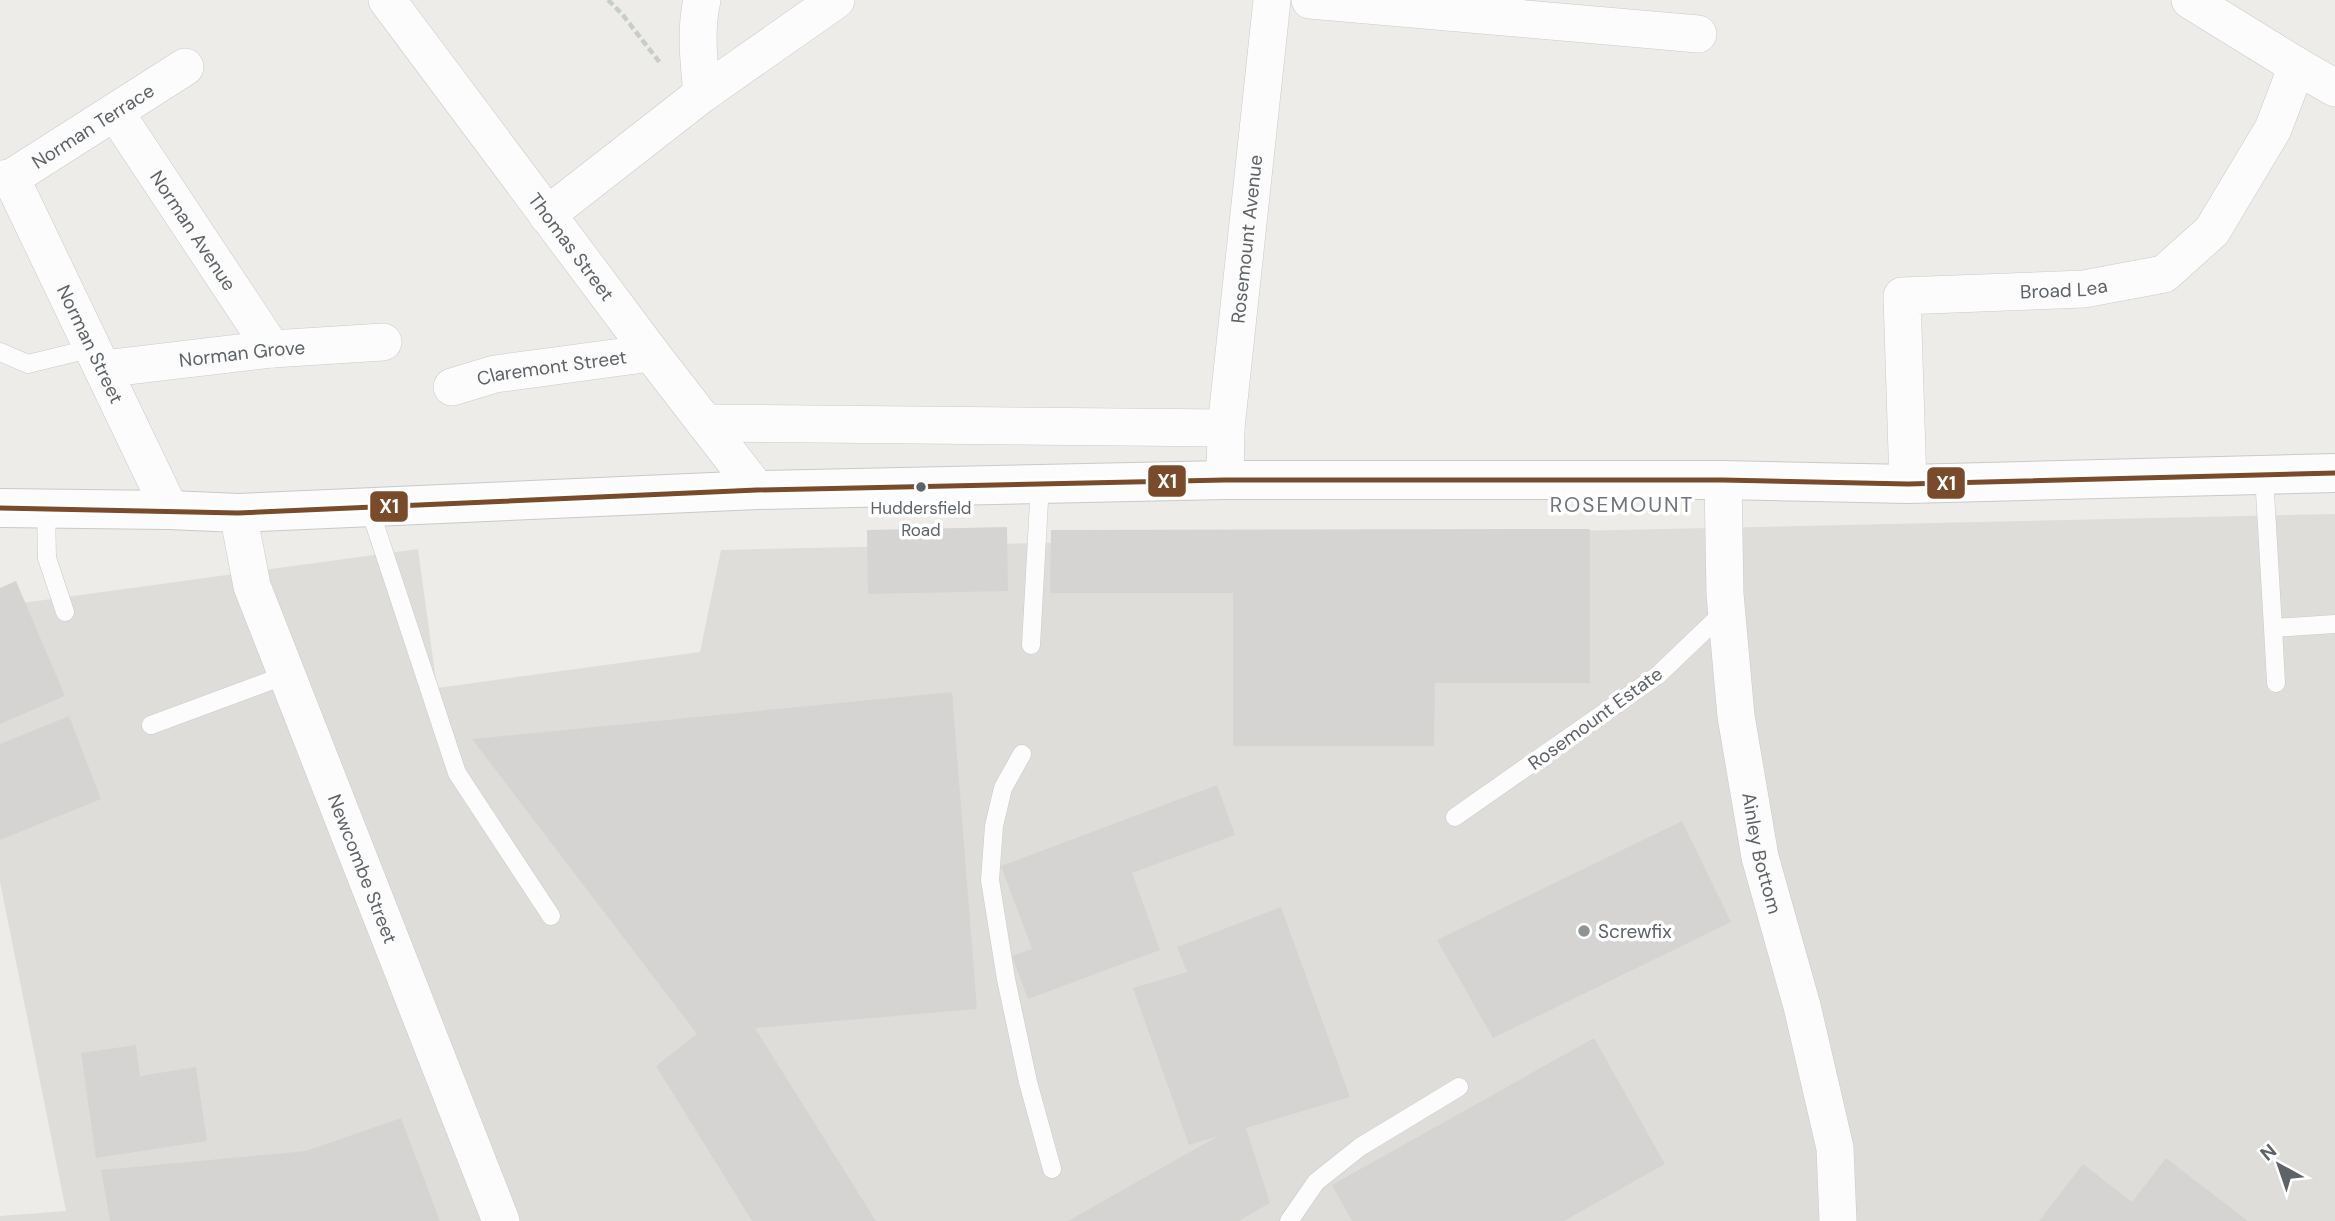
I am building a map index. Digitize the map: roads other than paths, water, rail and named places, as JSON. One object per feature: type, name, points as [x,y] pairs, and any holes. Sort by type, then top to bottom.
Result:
[{"type":"street","name":"Thomas Street","points":[[387,0],[651,353],[758,490]]},
{"type":"street","points":[[693,101],[699,59],[699,12],[702,0]]},
{"type":"street","points":[[547,215],[693,101],[836,0]]},
{"type":"street","name":"Rosemount Avenue","points":[[1225,480],[1226,428],[1272,0]]},
{"type":"street","points":[[1310,0],[1698,34]]},
{"type":"street","points":[[2190,0],[2335,88]]},
{"type":"street","name":"Broad Lea","points":[[1908,484],[1902,296],[2084,289],[2164,274],[2212,231],[2273,129],[2297,66]]},
{"type":"street","name":"Norman Terrace","points":[[6,178],[185,67]]},
{"type":"street","name":"Norman Avenue","points":[[115,112],[272,349]]},
{"type":"street","name":"Norman Street","points":[[6,178],[98,358],[170,510]]},
{"type":"street","name":"Norman Grove","points":[[98,358],[383,342]]},
{"type":"street","name":"Claremont Street","points":[[452,387],[495,374],[651,353]]},
{"type":"street","points":[[705,423],[1226,428]]},
{"type":"street","points":[[0,508],[238,513],[758,490],[1225,480],[1723,480],[1908,484],[2335,473]]},
{"type":"street","name":"Ainley Bottom","points":[[1723,480],[1727,609],[1736,716],[1760,857],[1802,1006],[1835,1148],[1838,1221]]},
{"type":"street","name":"Newcombe Street","points":[[238,513],[252,586],[501,1221]]},
{"type":"lane","points":[[0,352],[28,364],[98,358]]},
{"type":"lane","points":[[2264,475],[2276,683]]},
{"type":"lane","points":[[1031,645],[1040,484]]},
{"type":"lane","points":[[369,507],[457,773],[551,916]]},
{"type":"lane","points":[[46,508],[47,558],[65,612]]},
{"type":"lane","name":"Rosemount Estate","points":[[1455,817],[1658,675],[1727,609]]},
{"type":"lane","points":[[2273,628],[2335,624]]},
{"type":"lane","points":[[151,725],[286,675]]},
{"type":"lane","points":[[1022,754],[1003,788],[994,826],[990,880],[1006,979],[1028,1082],[1052,1169]]},
{"type":"lane","points":[[1289,1221],[1316,1182],[1360,1147],[1460,1087]]},
{"type":"place","name":"Huddersfield Road","points":[[921,487]]},
{"type":"place","name":"Screwfix","points":[[1584,931]]},
{"type":"district","name":"ROSEMOUNT","points":[[1622,505]]}]
